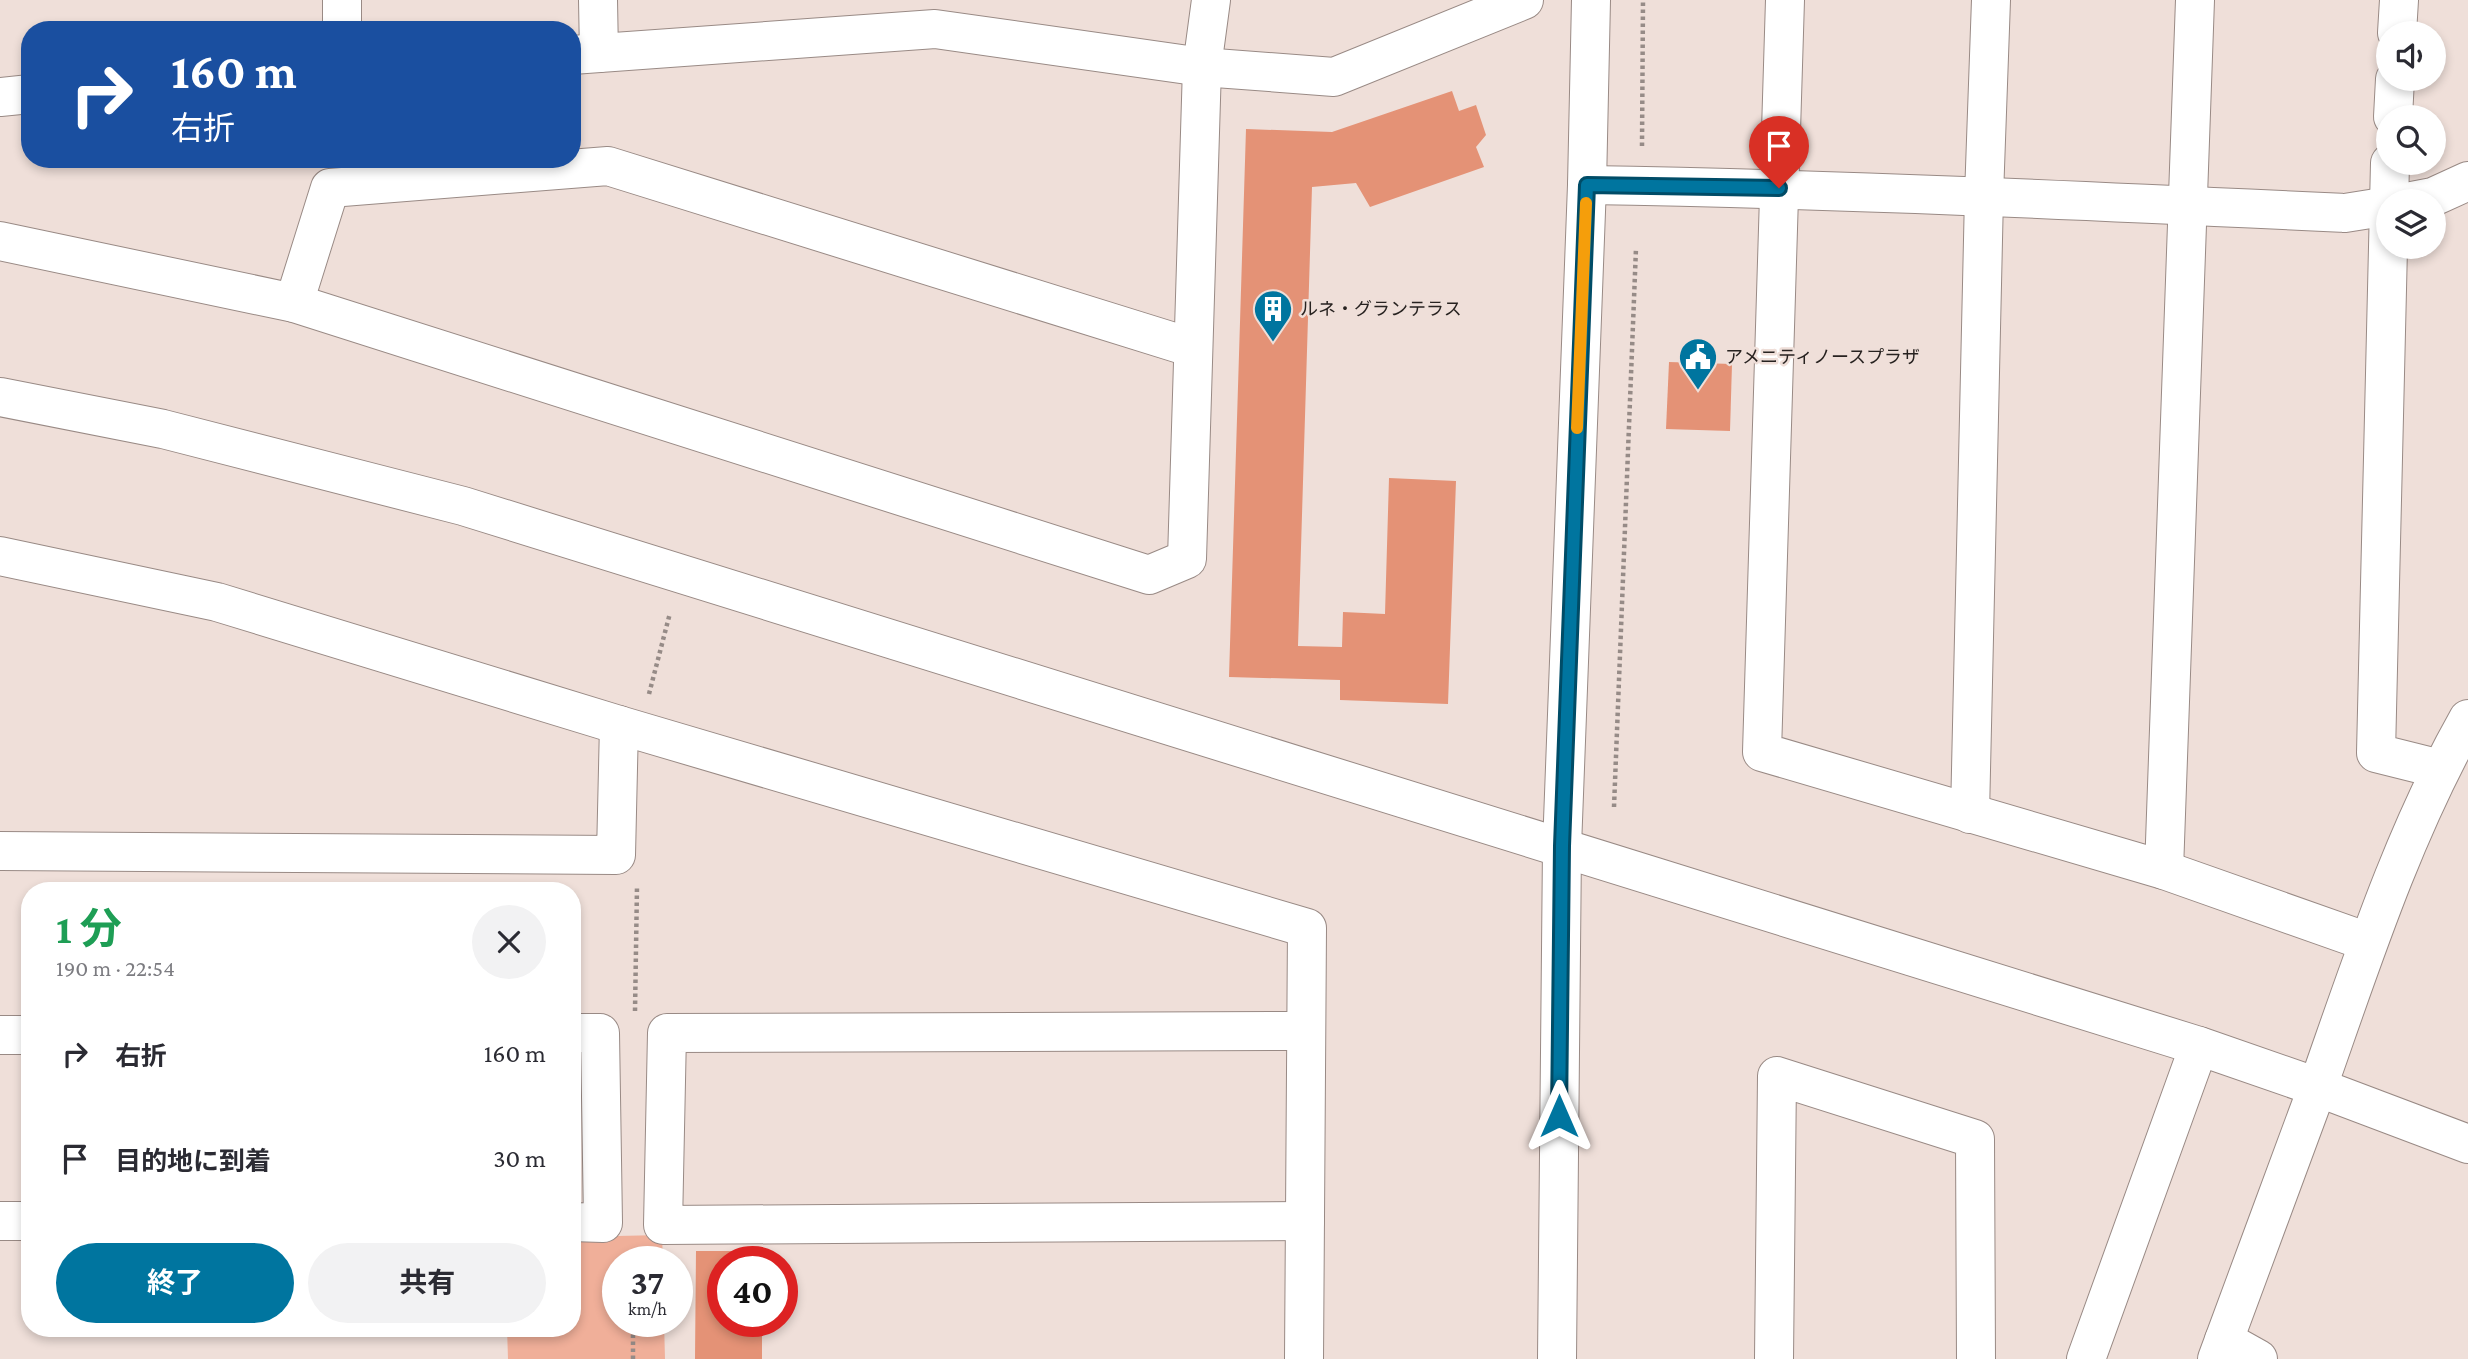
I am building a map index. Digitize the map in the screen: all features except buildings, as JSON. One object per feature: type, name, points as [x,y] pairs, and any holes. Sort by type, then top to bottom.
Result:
[{"type":"street","points":[[342,0],[342,21]]},
{"type":"street","points":[[598,0],[586,54],[934,14],[1202,67],[1334,77],[1524,0]]},
{"type":"street","points":[[0,240],[294,303],[1149,575],[1187,559],[1202,67],[1211,0]]},
{"type":"street","points":[[1557,1359],[1562,846],[1587,185],[1591,0]]},
{"type":"street","points":[[1785,0],[1762,752],[2164,870],[2368,942]]},
{"type":"street","points":[[1969,814],[1991,0]]},
{"type":"street","points":[[2164,870],[2195,0]]},
{"type":"street","points":[[2398,21],[2399,0]]},
{"type":"street","points":[[0,97],[21,95]]},
{"type":"street","points":[[294,303],[330,188],[608,166],[1193,348]]},
{"type":"street","points":[[2446,191],[2468,181]]},
{"type":"street","points":[[1587,185],[1779,188],[2345,213],[2376,208]]},
{"type":"street","points":[[2387,259],[2376,753],[2440,769]]},
{"type":"street","points":[[0,397],[163,429],[463,506],[2199,1046],[2468,1144]]},
{"type":"street","points":[[0,556],[218,602],[630,728],[1307,928],[1304,1359]]},
{"type":"street","points":[[2258,1359],[2221,1350],[2368,942],[2440,769],[2468,719]]},
{"type":"street","points":[[0,851],[616,855],[630,728]]},
{"type":"street","points":[[1305,1221],[663,1225],[667,1033],[1306,1031]]},
{"type":"street","points":[[581,1033],[600,1033],[603,1223],[581,1222]]},
{"type":"street","points":[[0,1035],[21,1035]]},
{"type":"street","points":[[2086,1359],[2199,1046]]},
{"type":"street","points":[[1774,1359],[1777,1076],[1975,1139],[1976,1359]]},
{"type":"street","points":[[0,1221],[21,1221]]},
{"type":"path","points":[[1642,149],[1643,0]]},
{"type":"path","points":[[1614,807],[1636,248]]},
{"type":"path","points":[[630,728],[670,613]]},
{"type":"path","points":[[635,1019],[637,882]]},
{"type":"path","points":[[633,1337],[633,1359]]},
{"type":"shaded area","points":[[662,1235],[662,1246],[602,1246],[602,1337],[664,1337],[665,1359],[508,1359],[507,1337],[581,1337],[581,1237]]},
{"type":"slow traffic","points":[[1577,428],[1586,203]]},
{"type":"place","name":"ルネ・グランテラス","points":[[1273,343]]},
{"type":"place","name":"アメニティノースプラザ","points":[[1698,391]]},
{"type":"route","points":[[1559,1116],[1562,846],[1587,185],[1779,188]]}]
